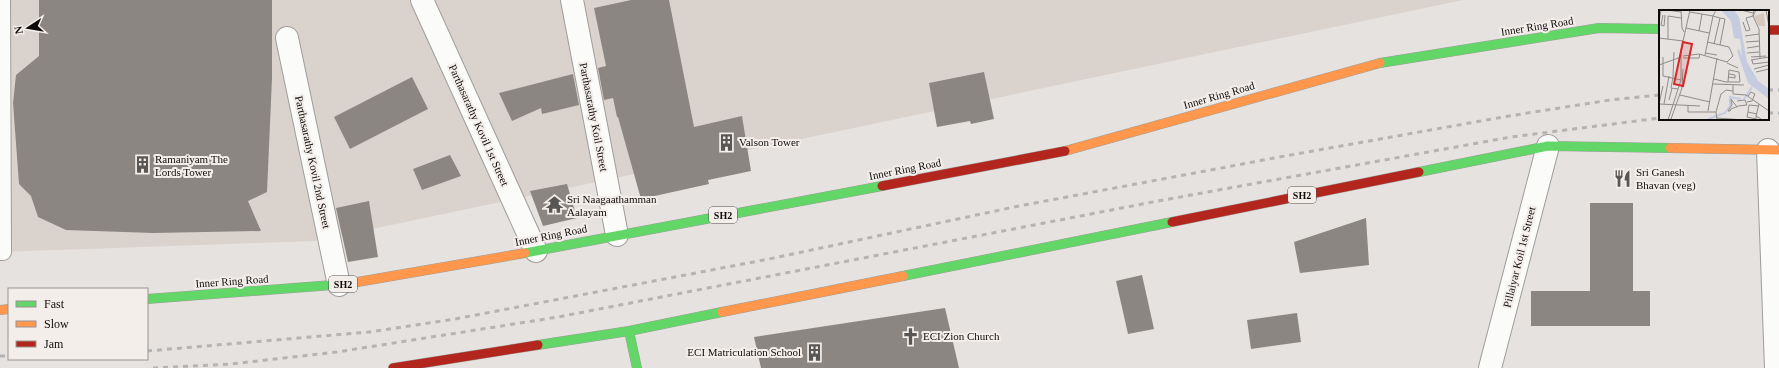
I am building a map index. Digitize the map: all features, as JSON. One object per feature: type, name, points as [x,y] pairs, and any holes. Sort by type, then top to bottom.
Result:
[{"type":"main road","name":"Inner Ring Road","points":[[148,299],[339,285],[536,251],[1065,151],[1386,61],[1599,28],[1659,29]]},
{"type":"main road","name":"SH2","points":[[394,368],[629,331],[1548,146],[1773,150]]},
{"type":"main road","points":[[629,331],[637,368]]},
{"type":"street","name":"Parthasarathy Kovil 1st Street","points":[[422,0],[536,251]]},
{"type":"street","name":"Parthasarathy Koil Street","points":[[572,0],[617,235]]},
{"type":"street","name":"Parthasarathy Kovil 2nd Street","points":[[287,38],[339,285]]},
{"type":"street","name":"Pillaiyar Koil 1st Street","points":[[1490,368],[1548,146]]},
{"type":"street","points":[[1773,150],[1776,368]]},
{"type":"lane","points":[[0,252],[3,252],[2,0]]},
{"type":"shaded area","points":[[0,0],[1463,0],[315,241],[0,252]]},
{"type":"building","name":"Ramaniyam The Lords Tower","points":[[39,0],[272,0],[272,78],[267,192],[248,201],[261,231],[153,233],[66,230],[38,217],[31,196],[19,184],[13,103],[16,75],[39,56]]},
{"type":"building","points":[[631,0],[669,0],[694,127],[742,116],[751,171],[708,180],[709,184],[641,199],[617,117],[613,98],[604,100],[598,68],[606,66],[594,8]]},
{"type":"building","points":[[984,72],[994,119],[971,124],[970,121],[937,127],[929,83]]},
{"type":"building","points":[[573,74],[579,105],[542,114],[541,108],[512,121],[499,93]]},
{"type":"building","points":[[412,77],[428,109],[350,149],[334,117]]},
{"type":"building","points":[[450,155],[461,176],[422,190],[413,169]]},
{"type":"building","name":"Sri Naagaathamman Aalayam","points":[[567,184],[577,218],[543,226],[530,191]]},
{"type":"building","points":[[369,201],[378,257],[348,262],[336,208]]},
{"type":"building","points":[[1590,203],[1633,203],[1633,291],[1650,291],[1650,326],[1531,326],[1531,291],[1590,291]]},
{"type":"building","points":[[1366,218],[1369,265],[1300,273],[1294,242]]},
{"type":"building","points":[[1142,275],[1154,329],[1128,334],[1116,281]]},
{"type":"building","points":[[945,308],[959,368],[761,368],[754,337]]},
{"type":"building","points":[[1297,313],[1301,342],[1251,349],[1247,320]]},
{"type":"railway","points":[[1769,90],[1779,90]]},
{"type":"railway","points":[[148,351],[369,332],[455,319],[769,259],[1019,206],[1285,156],[1509,116],[1610,100],[1659,95]]},
{"type":"railway","points":[[1769,113],[1779,113]]},
{"type":"railway","points":[[153,368],[231,364],[337,352],[558,317],[1158,201],[1511,137],[1659,118]]},
{"type":"railway","points":[[0,356],[8,356]]},
{"type":"traffic: fast","points":[[1380,63],[1599,28],[1659,29]]},
{"type":"traffic: fast","points":[[1419,172],[1548,146],[1670,148]]},
{"type":"traffic: fast","points":[[525,253],[882,186]]},
{"type":"traffic: fast","points":[[903,276],[1172,222]]},
{"type":"traffic: fast","points":[[148,299],[346,284]]},
{"type":"traffic: fast","points":[[538,345],[629,331],[722,312]]},
{"type":"traffic: fast","points":[[629,331],[637,368]]},
{"type":"traffic: slow","points":[[1065,151],[1380,63]]},
{"type":"traffic: slow","points":[[1670,148],[1779,150]]},
{"type":"traffic: slow","points":[[346,284],[525,253]]},
{"type":"traffic: slow","points":[[722,312],[903,276]]},
{"type":"traffic: slow","points":[[0,310],[8,309]]},
{"type":"traffic: jam","points":[[1769,30],[1779,30]]},
{"type":"traffic: jam","points":[[882,186],[1065,151]]},
{"type":"traffic: jam","points":[[1172,222],[1419,172]]},
{"type":"traffic: jam","points":[[393,368],[538,345]]},
{"type":"place","name":"Valson Tower","points":[[726,142]]},
{"type":"place","name":"Ramaniyam The Lords Tower","points":[[142,165]]},
{"type":"place","name":"Sri Ganesh Bhavan (veg)","points":[[1623,178]]},
{"type":"place","name":"Sri Naagaathamman Aalayam","points":[[554,205]]},
{"type":"place","name":"ECI Zion Church","points":[[910,336]]},
{"type":"place","name":"ECI Matriculation School","points":[[814,352]]}]
